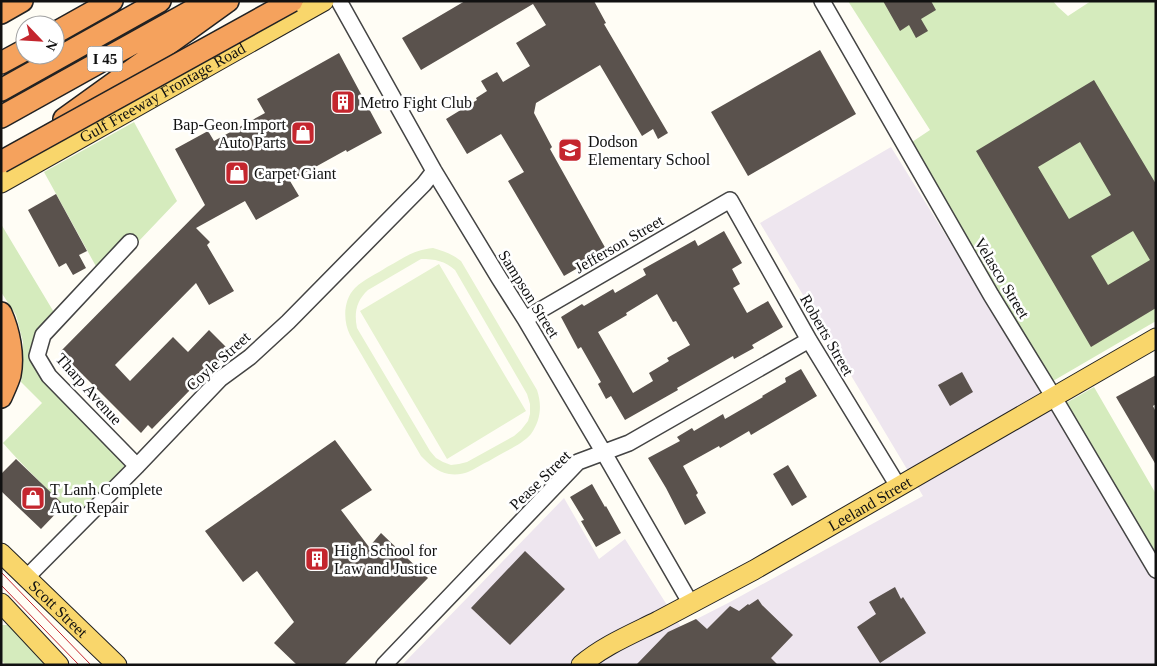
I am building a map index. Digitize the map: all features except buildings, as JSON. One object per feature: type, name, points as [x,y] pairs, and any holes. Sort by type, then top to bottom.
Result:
[{"type":"highway","points":[[1,12],[22,1]]},
{"type":"highway","points":[[65,27],[112,1]]},
{"type":"highway","name":"I 45","points":[[1,90],[160,1]]},
{"type":"highway","name":"I 45","points":[[1,117],[209,1]]},
{"type":"highway","points":[[1,166],[112,83],[228,1]]},
{"type":"highway","points":[[1,162],[292,1]]},
{"type":"highway","points":[[1,63],[15,55]]},
{"type":"highway","points":[[1,313],[11,346],[10,374],[1,397]]},
{"type":"main road","name":"Gulf Freeway Frontage Road","points":[[1,183],[324,1]]},
{"type":"main road","name":"Leeland Street","points":[[580,665],[611,644],[754,570],[1156,338]]},
{"type":"main road","name":"Scott Street","points":[[1,553],[117,665]]},
{"type":"main road","points":[[1,603],[59,665]]},
{"type":"street","name":"Sampson Street","points":[[339,1],[434,171],[525,319],[691,604]]},
{"type":"street","name":"Velasco Street","points":[[822,1],[991,295],[1156,570]]},
{"type":"street","name":"Coyle Street","points":[[26,578],[222,378],[250,357],[288,322],[424,184],[434,171]]},
{"type":"street","name":"Jefferson Street","points":[[525,319],[730,200]]},
{"type":"street","name":"Roberts Street","points":[[730,200],[809,340],[898,486]]},
{"type":"street","name":"Tharp Avenue","points":[[130,242],[43,335],[37,356],[49,376],[137,466]]},
{"type":"street","name":"Pease Street","points":[[384,665],[578,462],[630,443],[809,340]]},
{"type":"shaded area","points":[[891,147],[1113,503],[1156,579],[1156,665],[402,665],[564,498],[599,559],[625,539],[681,627],[923,496],[760,223]]},
{"type":"green space","points":[[848,1],[1053,1],[1068,16],[1091,1],[1156,1],[1156,321],[1053,381],[1048,373],[1044,372],[909,144],[930,130]]},
{"type":"green space","points":[[134,122],[177,201],[137,243],[129,236],[98,270],[44,172]]},
{"type":"green space","points":[[1,224],[55,314],[35,335],[32,358],[35,368],[129,464],[76,519],[3,443],[42,403],[21,382],[23,342],[16,315],[1,292]]},
{"type":"green space","points":[[426,249],[441,250],[461,261],[537,390],[540,401],[537,423],[527,438],[471,471],[462,474],[449,474],[437,470],[421,456],[350,335],[345,317],[348,298],[355,288],[366,279],[404,258]],"holes":[[[421,259],[435,260],[455,270],[527,394],[530,404],[528,421],[514,436],[467,462],[459,464],[451,465],[443,462],[430,451],[357,328],[358,303],[368,290]]]},
{"type":"green space","points":[[439,264],[526,411],[447,459],[360,311]]},
{"type":"green space","points":[[1094,387],[1156,494],[1156,556],[1066,403]]},
{"type":"green space","points":[[1,625],[10,625],[49,665],[6,665],[1,660]]},
{"type":"tram line","points":[[1,572],[91,665]]},
{"type":"tram line","points":[[1,585],[79,665]]},
{"type":"place","name":"Metro Fight Club","points":[[343,102]]},
{"type":"place","name":"Bap-Geon Import Auto Parts","points":[[303,133]]},
{"type":"place","name":"Dodson Elementary School","points":[[570,150]]},
{"type":"place","name":"Carpet Giant","points":[[237,173]]},
{"type":"place","name":"T Lanh Complete Auto Repair","points":[[33,498]]},
{"type":"place","name":"High School for Law and Justice","points":[[317,559]]}]
